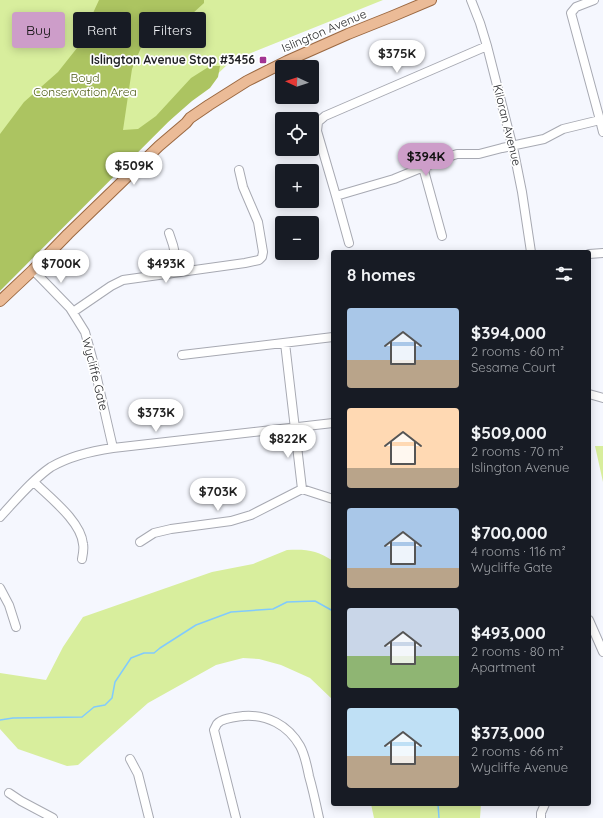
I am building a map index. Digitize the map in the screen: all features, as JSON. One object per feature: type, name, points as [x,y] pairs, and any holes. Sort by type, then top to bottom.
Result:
[{"type":"main road","name":"Islington Avenue","points":[[0,301],[159,146],[190,118],[209,104],[236,87],[281,63],[431,0]]},
{"type":"street","name":"Kiloran Avenue","points":[[471,0],[487,46],[512,145],[522,192],[531,250]]},
{"type":"street","points":[[594,0],[576,7],[571,13],[603,132]]},
{"type":"street","points":[[349,243],[317,131],[318,122],[325,116],[487,46]]},
{"type":"street","points":[[336,196],[394,179],[448,156],[457,154],[479,154],[512,145],[544,139],[563,129],[600,120]]},
{"type":"street","points":[[423,167],[442,236]]},
{"type":"street","points":[[73,312],[111,286],[123,280],[259,260],[262,257],[263,252],[258,222],[243,187],[239,170]]},
{"type":"street","points":[[169,233],[180,272]]},
{"type":"street","points":[[591,254],[603,253]]},
{"type":"street","name":"Wycliffe Gate","points":[[33,270],[73,312],[86,335],[113,448]]},
{"type":"street","points":[[182,355],[331,337]]},
{"type":"street","points":[[285,343],[302,489]]},
{"type":"street","points":[[591,395],[603,398]]},
{"type":"street","points":[[0,516],[34,482],[51,468],[63,461],[88,453],[113,448],[331,423]]},
{"type":"street","points":[[34,482],[76,524],[84,544],[82,559]]},
{"type":"street","points":[[140,542],[154,533],[171,529],[231,521],[251,515],[302,489],[331,498]]},
{"type":"street","points":[[0,588],[9,605],[16,627]]},
{"type":"street","points":[[591,625],[603,652]]},
{"type":"street","points":[[236,818],[214,730],[218,723],[222,721],[237,717],[254,716],[266,718],[281,725],[301,747],[319,818]]},
{"type":"street","points":[[130,759],[138,774],[149,818]]},
{"type":"street","points":[[9,793],[53,818]]},
{"type":"street","points":[[541,818],[541,813],[544,806]]},
{"type":"green space","name":"Boyd Conservation Area","points":[[0,0],[383,0],[231,61],[0,286]]},
{"type":"green space","points":[[99,0],[204,0],[204,3],[194,12],[139,12],[139,48],[141,48],[132,69],[123,130],[138,129],[156,116],[191,78],[210,66],[220,66],[218,77],[210,88],[192,101],[168,122],[0,291],[0,134],[24,102],[58,72],[77,48],[131,48],[131,12],[94,12]]},
{"type":"green space","points":[[595,446],[603,446],[603,482]]},
{"type":"green space","points":[[287,550],[316,552],[331,560],[331,698],[310,678],[281,665],[259,659],[243,658],[216,665],[148,703],[78,765],[67,766],[18,749],[0,729],[0,673],[46,680],[63,647],[83,617],[212,572],[253,564]]},
{"type":"green space","points":[[371,806],[481,806],[480,818],[374,818]]},
{"type":"waterway","points":[[0,720],[13,718],[82,717],[94,707],[105,705],[112,698],[115,682],[131,658],[144,653],[154,653],[196,625],[231,612],[273,609],[287,602],[315,601],[331,610]]},
{"type":"waterway","points":[[438,806],[439,818]]},
{"type":"place","name":"Islington Avenue Stop #3456","points":[[263,60]]}]
